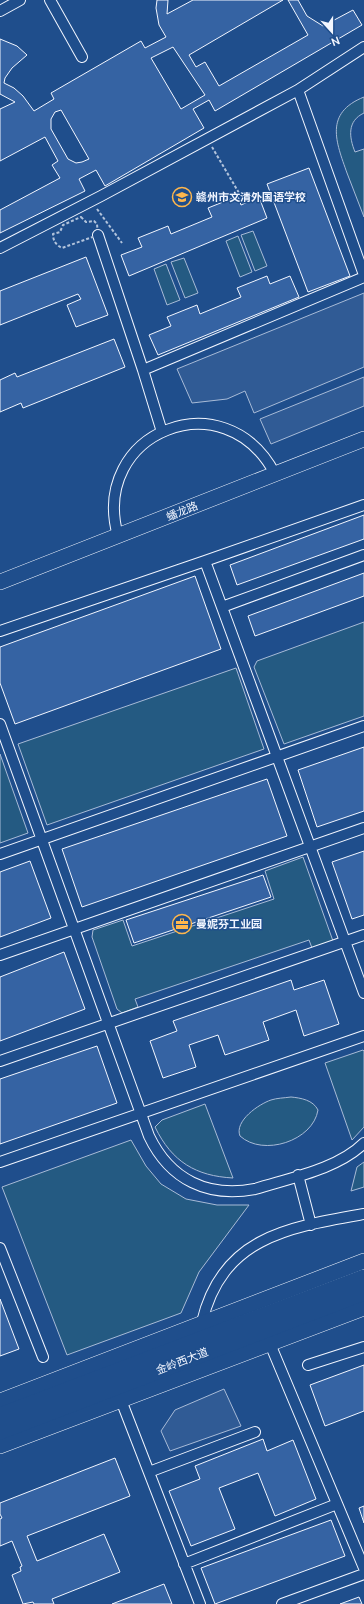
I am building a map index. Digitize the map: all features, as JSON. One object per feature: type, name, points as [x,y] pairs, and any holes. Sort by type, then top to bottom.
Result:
[{"type":"main road","name":"金岭西大道","points":[[0,1416],[364,1278]]},
{"type":"main road","name":"金岭西大道","points":[[0,1431],[119,1393],[267,1337],[364,1292]]},
{"type":"street","points":[[0,11],[20,0]]},
{"type":"street","points":[[50,0],[82,57]]},
{"type":"street","points":[[0,248],[92,201],[298,90],[364,47]]},
{"type":"street","points":[[143,370],[364,276],[298,90]]},
{"type":"street","points":[[98,235],[162,432]]},
{"type":"street","points":[[118,536],[115,525],[114,502],[119,479],[127,463],[138,449],[146,441],[162,432],[178,426],[207,424],[236,432],[255,445],[263,454],[275,474]]},
{"type":"street","name":"蟠龙路","points":[[0,582],[275,474],[363,443]]},
{"type":"street","points":[[0,631],[364,505]]},
{"type":"street","points":[[222,607],[364,555]]},
{"type":"street","points":[[205,561],[364,993]]},
{"type":"street","points":[[0,724],[149,1136],[159,1155],[174,1171],[194,1184],[218,1191],[243,1191],[332,1164],[343,1159],[364,1143]]},
{"type":"street","points":[[0,854],[364,726]]},
{"type":"street","points":[[0,955],[364,828]]},
{"type":"street","points":[[0,1061],[364,935]]},
{"type":"street","points":[[0,1162],[364,1036]]},
{"type":"street","points":[[298,1175],[311,1225]]},
{"type":"street","points":[[202,1322],[210,1297],[216,1285],[223,1274],[241,1254],[273,1236],[311,1225],[364,1214]]},
{"type":"street","points":[[0,1248],[43,1357]]},
{"type":"street","points":[[0,1401],[202,1322],[364,1261]]},
{"type":"street","points":[[364,1308],[267,1337],[364,1568]]},
{"type":"street","points":[[308,1365],[364,1346]]},
{"type":"street","points":[[0,1446],[119,1393],[200,1604]]},
{"type":"street","points":[[149,1472],[255,1432]]},
{"type":"street","points":[[184,1564],[337,1504]]},
{"type":"street","points":[[282,1604],[364,1574]]},
{"type":"path","points":[[208,139],[239,193]]},
{"type":"path","points":[[92,201],[122,243]]},
{"type":"path","points":[[80,217],[86,222],[94,221],[97,224],[98,235],[62,248],[58,246],[53,239],[53,234],[60,232],[63,225],[80,217]]},
{"type":"shaded area","points":[[364,97],[364,113],[358,116],[352,125],[351,141],[355,152],[364,149],[364,217],[339,150],[336,129],[338,120],[343,111],[351,104]]},
{"type":"shaded area","points":[[253,231],[267,266],[255,271],[241,235]]},
{"type":"shaded area","points":[[238,236],[252,272],[240,277],[226,241]]},
{"type":"shaded area","points":[[184,258],[198,293],[185,298],[171,262]]},
{"type":"shaded area","points":[[166,264],[180,300],[167,305],[154,269]]},
{"type":"shaded area","points":[[364,293],[364,367],[254,413],[245,391],[227,399],[192,403],[177,369]]},
{"type":"shaded area","points":[[364,377],[364,406],[271,444],[260,419]]},
{"type":"shaded area","points":[[364,622],[364,716],[284,744],[254,667],[257,661]]},
{"type":"shaded area","points":[[236,668],[264,749],[47,825],[18,744]]},
{"type":"shaded area","points":[[0,754],[28,833],[0,843]]},
{"type":"shaded area","points":[[303,857],[333,941],[312,948],[309,940],[135,999],[138,1007],[122,1013],[117,1009],[92,937],[93,930],[123,920],[132,946],[274,899],[265,871]]},
{"type":"shaded area","points":[[363,1050],[364,1127],[352,1140],[325,1063]]},
{"type":"shaded area","points":[[291,1097],[310,1102],[318,1110],[314,1121],[307,1130],[286,1142],[273,1145],[261,1145],[250,1142],[240,1136],[239,1130],[244,1119],[254,1109],[271,1100]]},
{"type":"shaded area","points":[[205,1104],[233,1178],[208,1174],[186,1165],[169,1149],[155,1127],[162,1120]]},
{"type":"shaded area","points":[[131,1140],[146,1166],[161,1184],[186,1199],[217,1205],[249,1205],[199,1272],[181,1313],[67,1355],[2,1187]]},
{"type":"shaded area","points":[[364,1162],[364,1187],[351,1191],[357,1167]]},
{"type":"shaded area","points":[[224,1389],[241,1426],[170,1451],[161,1431],[175,1410]]},
{"type":"building","points":[[157,0],[168,0],[167,14],[193,0],[283,0],[189,55],[196,67],[205,62],[219,86],[308,35],[288,0],[298,0],[307,16],[323,26],[353,10],[362,25],[215,111],[209,100],[193,109],[204,128],[105,186],[96,170],[79,179],[85,191],[0,233],[0,210],[60,178],[52,165],[58,161],[45,137],[0,161],[0,109],[15,102],[0,94],[0,39],[17,46],[27,55],[12,68],[5,78],[4,83],[14,88],[23,96],[34,111],[54,99],[51,93],[141,41],[145,48],[166,37],[159,25],[156,8]],"holes":[[[173,47],[205,95],[181,109],[151,58]],[[61,110],[89,159],[76,163],[68,159],[51,129],[51,119],[55,112]]]},
{"type":"building","points":[[309,168],[350,276],[308,292],[267,184]]},
{"type":"building","points":[[238,196],[241,205],[259,197],[267,218],[129,276],[121,255],[142,247],[138,238],[168,226],[171,234],[212,217],[208,208]]},
{"type":"building","points":[[86,257],[108,315],[76,327],[67,305],[81,299],[78,294],[0,325],[0,291]]},
{"type":"building","points":[[267,276],[270,284],[290,276],[299,297],[158,355],[149,335],[171,326],[167,317],[197,305],[200,314],[241,297],[237,288]]},
{"type":"building","points":[[114,339],[125,367],[23,408],[21,403],[0,412],[0,380],[15,373],[17,377]]},
{"type":"building","points":[[364,515],[364,539],[237,585],[230,565]]},
{"type":"building","points":[[364,573],[364,596],[255,636],[248,616]]},
{"type":"building","points":[[195,576],[221,649],[15,724],[0,683],[0,647]]},
{"type":"building","points":[[364,747],[364,811],[317,827],[298,770]]},
{"type":"building","points":[[267,779],[287,836],[82,907],[62,849]]},
{"type":"building","points":[[364,851],[364,915],[352,919],[332,862]]},
{"type":"building","points":[[30,861],[51,918],[0,937],[0,872]]},
{"type":"building","points":[[263,875],[271,897],[134,943],[126,920]]},
{"type":"building","points":[[64,952],[85,1009],[0,1041],[0,977]]},
{"type":"building","points":[[291,980],[294,990],[324,980],[339,1024],[304,1036],[296,1010],[263,1022],[269,1040],[225,1055],[218,1035],[189,1045],[196,1067],[163,1078],[150,1041],[177,1031],[173,1021]]},
{"type":"building","points":[[97,1046],[117,1103],[0,1144],[0,1079]]},
{"type":"building","points":[[0,1299],[19,1349],[0,1356]]},
{"type":"building","points":[[364,1365],[364,1411],[325,1426],[310,1385]]},
{"type":"building","points":[[263,1439],[267,1451],[293,1440],[316,1499],[275,1516],[258,1473],[219,1488],[235,1529],[191,1546],[169,1491],[200,1479],[195,1466]]},
{"type":"building","points":[[115,1458],[130,1496],[27,1536],[37,1561],[104,1534],[120,1572],[52,1599],[54,1604],[34,1604],[33,1602],[23,1604],[12,1575],[21,1571],[20,1567],[22,1566],[12,1541],[0,1546],[0,1519],[2,1518],[0,1514],[0,1503]]},
{"type":"building","points":[[364,1506],[364,1523],[359,1508]]},
{"type":"building","points":[[331,1520],[345,1556],[215,1604],[201,1568]]},
{"type":"building","points":[[164,1584],[172,1604],[112,1604]]},
{"type":"building","points":[[359,1597],[362,1604],[340,1604]]},
{"type":"place","name":"赣州市文清外国语学校","points":[[182,197]]},
{"type":"place","name":"曼妮芬工业园","points":[[182,924]]}]
